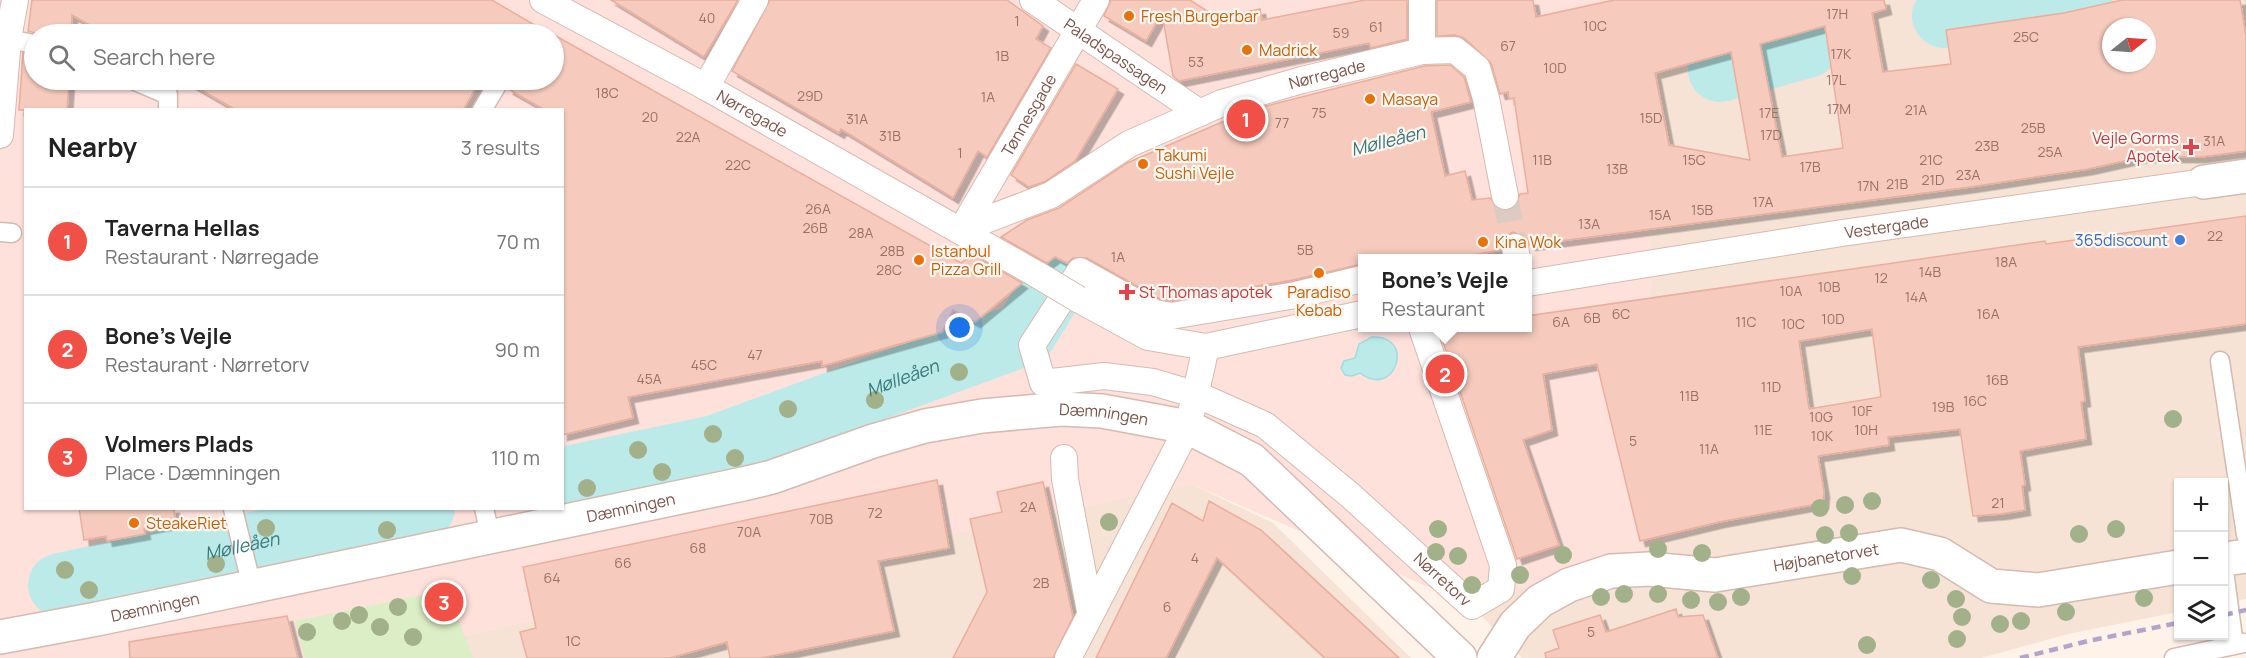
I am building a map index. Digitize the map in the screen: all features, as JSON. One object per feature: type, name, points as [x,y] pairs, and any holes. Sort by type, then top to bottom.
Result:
[{"type":"street","points":[[0,135],[8,39],[15,0]]},
{"type":"street","name":"Nørregade","points":[[543,0],[706,87],[1148,337],[1206,347]]},
{"type":"street","points":[[706,87],[755,0]]},
{"type":"street","name":"Paladspassagen","points":[[1033,0],[1080,29],[1200,113]]},
{"type":"street","name":"Tønnesgade","points":[[962,230],[1096,0]]},
{"type":"street","points":[[1422,0],[1422,51]]},
{"type":"street","name":"Nørregade","points":[[962,230],[1051,195],[1129,144],[1222,103],[1302,80],[1422,51],[1455,50],[1477,68],[1486,98],[1504,196]]},
{"type":"street","name":"Vestergade","points":[[1532,282],[1831,235],[2246,176]]},
{"type":"street","name":"Nørretorv","points":[[1358,280],[1296,295],[1171,316],[1155,313],[1080,271],[1032,345],[1043,383],[1104,376],[1153,382],[1195,394],[1264,425],[1351,496],[1472,606],[1501,589],[1503,565],[1424,332]]},
{"type":"street","points":[[1068,658],[1090,611],[1188,428],[1206,347],[1358,315]]},
{"type":"street","name":"Dæmningen","points":[[0,636],[249,574],[487,522],[521,519],[772,477],[873,441],[925,426],[981,416],[1061,410],[1102,411],[1188,428]]},
{"type":"street","points":[[1188,428],[1252,460],[1460,658]]},
{"type":"street","points":[[1064,458],[1065,479],[1090,611]]},
{"type":"street","name":"Højbanetorvet","points":[[1494,658],[1515,626],[1540,601],[1569,585],[1611,571],[1649,569],[1715,575],[1901,545],[1940,554],[1991,586],[2038,590],[2174,568]]},
{"type":"street","points":[[2228,559],[2246,556]]},
{"type":"lane","points":[[8,39],[24,42]]},
{"type":"lane","points":[[156,90],[168,95],[168,108]]},
{"type":"lane","points":[[483,108],[494,90]]},
{"type":"lane","points":[[2220,361],[2246,535]]},
{"type":"lane","points":[[234,510],[249,574]]},
{"type":"lane","points":[[2174,658],[2240,644],[2226,586]]},
{"type":"shaded area","points":[[0,0],[1655,0],[1650,302],[1710,527],[1472,606],[1191,484],[548,617],[367,658],[0,658]]},
{"type":"shaded area","points":[[1655,0],[2246,0],[2246,599],[2228,602],[2228,478],[2174,478],[2174,613],[2068,634],[1981,658],[1522,658],[1472,606],[1650,302]]},
{"type":"shaded area","points":[[1191,484],[1273,523],[1411,658],[367,658],[548,617]]},
{"type":"green space","points":[[447,590],[473,658],[305,658],[295,621]]},
{"type":"water","points":[[1372,337],[1386,339],[1394,346],[1397,355],[1396,364],[1391,373],[1383,378],[1372,379],[1360,373],[1352,376],[1345,375],[1341,368],[1344,361],[1355,358],[1359,344]]},
{"type":"building","points":[[32,0],[492,0],[533,24],[88,24],[72,15],[72,24],[29,24]]},
{"type":"building","points":[[611,0],[738,0],[704,57]]},
{"type":"building","points":[[770,0],[1007,0],[1043,26],[1036,39],[1051,48],[987,157],[978,151],[953,198],[841,129],[839,133],[732,71]]},
{"type":"building","points":[[1111,0],[1190,0],[1218,18],[1260,9],[1262,20],[1365,0],[1407,0],[1407,39],[1371,48],[1369,43],[1179,81],[1173,76],[1162,13],[1146,41],[1104,16]]},
{"type":"building","points":[[1437,0],[1533,0],[1536,17],[1614,0],[1884,0],[1886,9],[1872,13],[1883,72],[1951,64],[1946,30],[2064,13],[2122,0],[2240,0],[2246,37],[2246,151],[2201,157],[2142,157],[2088,169],[1970,187],[1530,245],[1526,237],[1513,232],[1505,236],[1500,250],[1478,254],[1358,254],[1358,265],[1293,280],[1171,301],[1160,299],[1087,258],[1073,258],[1067,263],[1055,257],[1047,263],[1001,237],[1027,220],[1059,208],[1127,163],[1250,110],[1424,66],[1450,65],[1464,77],[1471,102],[1431,112],[1445,176],[1465,171],[1472,200],[1490,198],[1500,210],[1514,208],[1520,194],[1528,193],[1514,98],[1509,99],[1508,92],[1500,94],[1491,63],[1464,38],[1455,35],[1437,36]],"holes":[[[1825,26],[1843,148],[1782,157],[1760,44]],[[1731,52],[1750,160],[1669,145],[1655,73]]]},
{"type":"building","points":[[564,41],[961,263],[973,255],[1022,283],[975,322],[953,310],[942,332],[822,366],[822,361],[628,397],[633,418],[564,435],[564,108],[541,108],[510,90],[564,90]]},
{"type":"building","points":[[23,53],[24,90],[68,90],[67,108],[19,110]]},
{"type":"building","points":[[1076,64],[1118,89],[1075,161],[1044,182],[1029,187],[1011,175]]},
{"type":"building","points":[[201,90],[474,90],[464,108],[233,108]]},
{"type":"building","points":[[2246,216],[2246,324],[2078,347],[2085,401],[2081,402],[2086,439],[2020,451],[2025,485],[2022,486],[2025,510],[1973,516],[1960,429],[1888,437],[1889,445],[1818,456],[1824,492],[1823,503],[1719,522],[1640,541],[1597,364],[1543,374],[1552,430],[1523,440],[1559,545],[1517,559],[1440,332],[1532,332],[1532,315],[2045,241],[2046,244]],"holes":[[[1872,329],[1881,397],[1809,409],[1799,341]]]},
{"type":"building","points":[[937,480],[949,548],[878,561],[894,631],[761,658],[730,658],[727,642],[670,658],[527,658],[520,632],[536,628],[523,567]]},
{"type":"building","points":[[1043,482],[1073,617],[1053,658],[953,658],[987,592],[970,519],[1002,512],[997,492]]},
{"type":"building","points":[[1209,501],[1261,530],[1399,658],[1325,658],[1217,558],[1166,658],[1096,658],[1172,503],[1203,521]]},
{"type":"building","points":[[79,510],[174,510],[175,523],[144,529],[145,534],[107,541],[106,536],[84,540]]},
{"type":"building","points":[[1676,609],[1678,617],[1703,615],[1718,658],[1546,658],[1545,653],[1559,648],[1553,630],[1600,615],[1606,632]]},
{"type":"building","points":[[287,616],[298,658],[130,658],[129,642]]},
{"type":"waterway","name":"Mølleåen","points":[[1944,16],[2080,0]]},
{"type":"waterway","name":"Mølleåen","points":[[1720,70],[1807,46]]},
{"type":"waterway","name":"Mølleåen","points":[[564,479],[715,447],[1024,334],[1069,262],[1123,228],[1152,214]]},
{"type":"waterway","name":"Mølleåen","points":[[60,585],[414,510]]},
{"type":"tunnel","points":[[1505,196],[1515,247]]},
{"type":"railway","points":[[2228,614],[2246,610]]},
{"type":"railway","points":[[2020,658],[2088,641],[2174,624]]},
{"type":"place","name":"Fresh Burgerbar","points":[[1129,16]]},
{"type":"place","name":"Madrick","points":[[1247,50]]},
{"type":"place","name":"Masaya","points":[[1370,99]]},
{"type":"place","name":"Taverna Hellas","points":[[1246,119]]},
{"type":"place","name":"Vejle Gorms Apotek","points":[[2191,147]]},
{"type":"place","name":"Takumi Sushi Vejle","points":[[1143,164]]},
{"type":"place","name":"365discount","points":[[2180,240]]},
{"type":"place","name":"Kina Wok","points":[[1483,242]]},
{"type":"place","name":"Istanbul Pizza Grill","points":[[919,260]]},
{"type":"place","name":"Paradiso Kebab","points":[[1319,273]]},
{"type":"place","name":"St Thomas apotek","points":[[1127,292]]},
{"type":"place","name":"Bone's Vejle","points":[[1445,374]]},
{"type":"place","name":"SteakeRiet","points":[[134,523]]},
{"type":"place","name":"Volmers Plads","points":[[444,602]]}]
